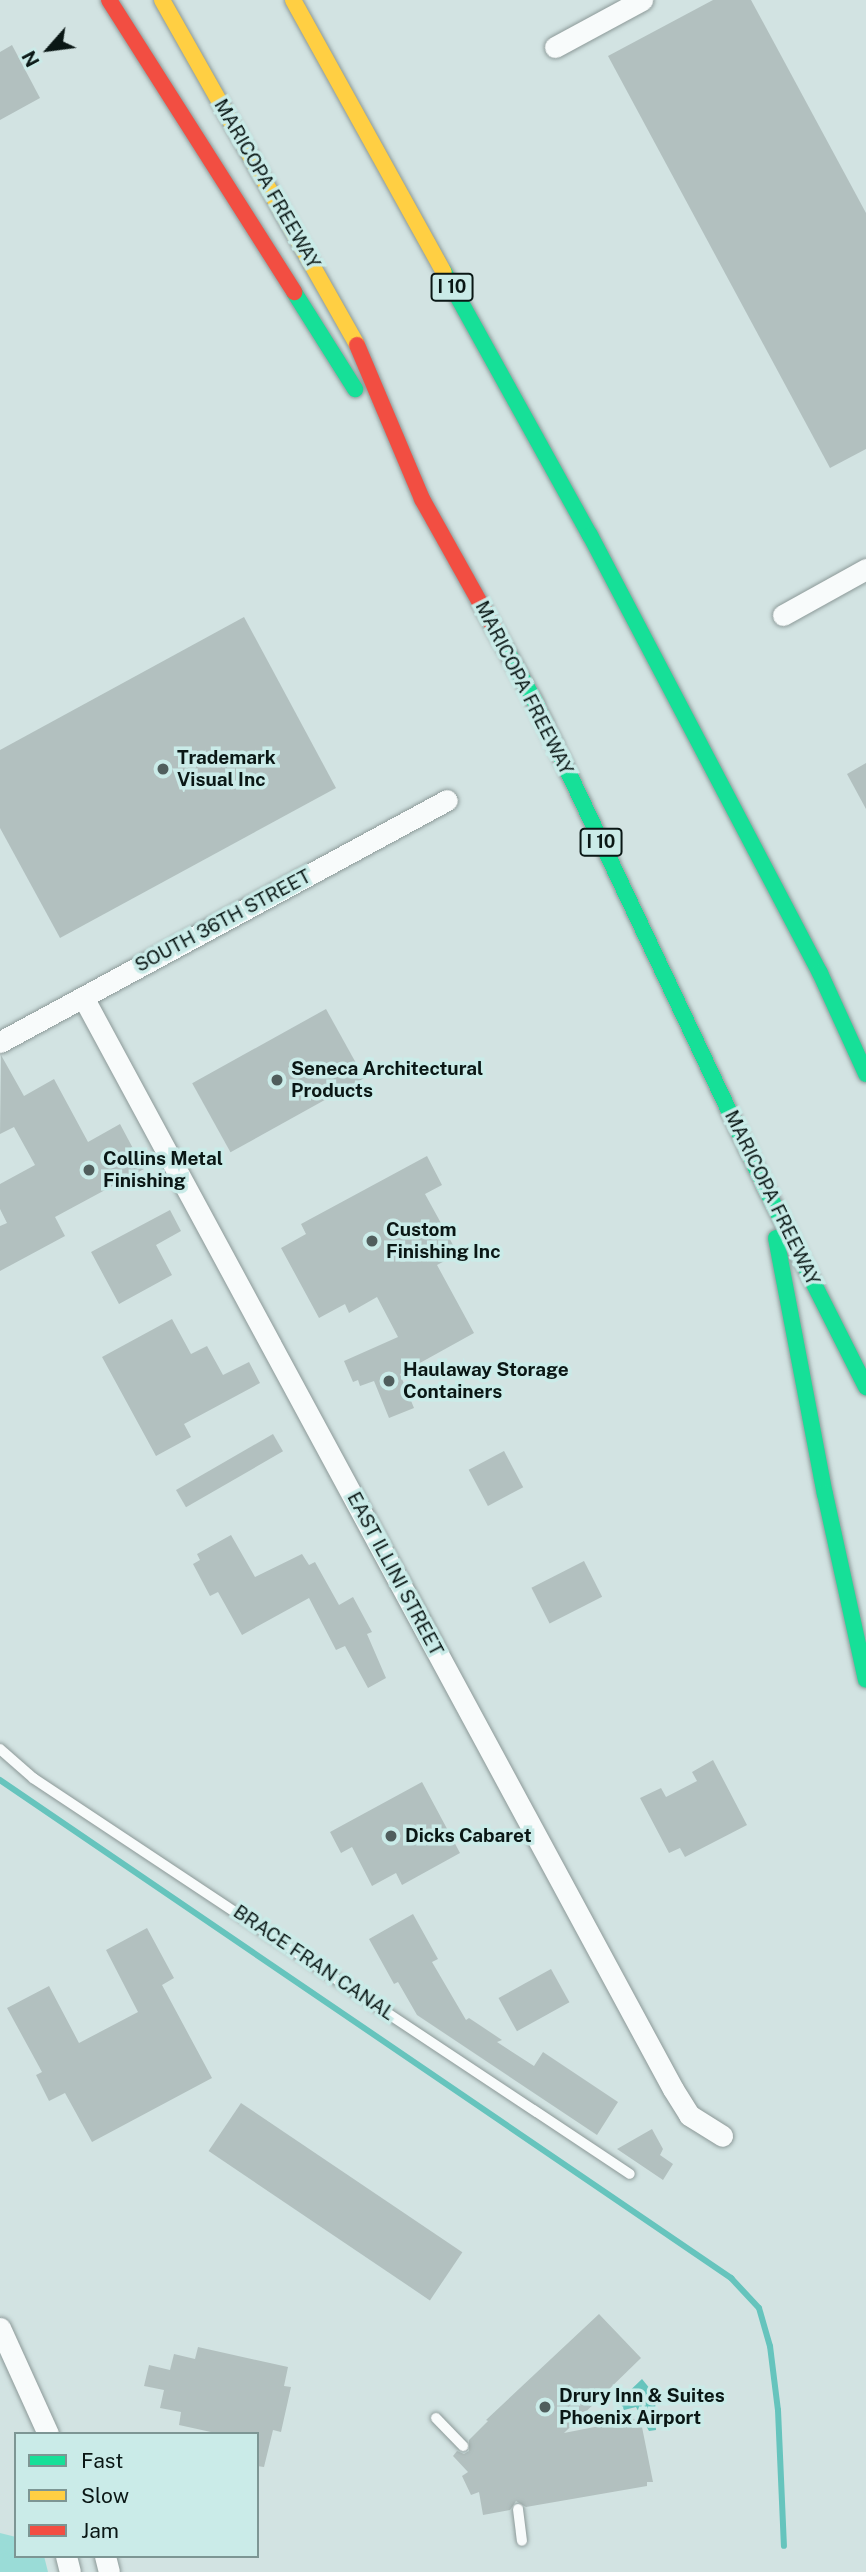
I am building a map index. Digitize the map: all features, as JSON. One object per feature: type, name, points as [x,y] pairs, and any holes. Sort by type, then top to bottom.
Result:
[{"type":"highway","points":[[110,0],[422,499]]},
{"type":"highway","name":"MARICOPA FREEWAY","points":[[162,0],[351,332],[422,499],[534,700],[767,1191],[866,1387]]},
{"type":"highway","name":"I 10","points":[[293,0],[590,536],[830,995],[866,1074]]},
{"type":"highway","points":[[299,0],[313,38]]},
{"type":"highway","points":[[830,995],[866,1050]]},
{"type":"highway","points":[[767,1191],[825,1494],[866,1680]]},
{"type":"street","points":[[555,47],[642,0]]},
{"type":"street","points":[[783,615],[866,569]]},
{"type":"street","name":"SOUTH 36TH STREET","points":[[0,1042],[447,800]]},
{"type":"street","name":"EAST ILLINI STREET","points":[[83,997],[673,2090],[689,2115],[722,2136]]},
{"type":"street","points":[[0,2328],[47,2432]]},
{"type":"lane","name":"BRACE FRAN CANAL","points":[[0,1749],[33,1778],[630,2174]]},
{"type":"lane","points":[[436,2418],[463,2445]]},
{"type":"lane","points":[[518,2509],[522,2541]]},
{"type":"shaded area","points":[[642,2379],[655,2395],[656,2430],[649,2431],[636,2407],[624,2410],[619,2401]]},
{"type":"shaded area","points":[[0,2533],[14,2536],[14,2558],[44,2558],[48,2572],[0,2572]]},
{"type":"building","points":[[713,0],[751,0],[866,213],[866,449],[830,468],[608,56]]},
{"type":"building","points":[[12,45],[40,98],[0,120],[0,52]]},
{"type":"building","name":"Trademark Visual Inc","points":[[244,617],[336,788],[60,938],[0,828],[0,750]]},
{"type":"building","points":[[866,763],[866,809],[847,774]]},
{"type":"building","name":"Seneca Architectural Products","points":[[326,1009],[364,1078],[230,1152],[192,1083]]},
{"type":"building","points":[[1,1055],[24,1096],[54,1079],[88,1142],[120,1124],[144,1169],[55,1217],[65,1236],[0,1271],[0,1226],[7,1223],[0,1209],[0,1184],[35,1165],[14,1127],[0,1134]]},
{"type":"building","name":"Custom Finishing Inc","points":[[427,1156],[442,1185],[425,1194],[458,1254],[437,1265],[474,1333],[400,1374],[414,1408],[389,1418],[374,1381],[360,1386],[358,1380],[353,1382],[344,1361],[398,1337],[377,1297],[349,1313],[345,1304],[319,1318],[281,1248],[306,1234],[301,1224]]},
{"type":"building","points":[[170,1210],[181,1231],[156,1245],[172,1275],[119,1304],[91,1252]]},
{"type":"building","points":[[172,1319],[191,1354],[207,1346],[223,1375],[249,1362],[260,1383],[184,1424],[191,1437],[156,1456],[102,1357]]},
{"type":"building","points":[[273,1434],[283,1451],[186,1507],[176,1490]]},
{"type":"building","points":[[504,1451],[523,1487],[488,1506],[469,1470]]},
{"type":"building","points":[[231,1535],[255,1577],[302,1554],[309,1565],[315,1562],[339,1605],[353,1597],[372,1632],[367,1634],[386,1678],[368,1688],[345,1646],[336,1650],[309,1598],[242,1635],[218,1592],[210,1596],[193,1564],[200,1560],[197,1554]]},
{"type":"building","points":[[584,1561],[602,1597],[550,1623],[531,1588]]},
{"type":"building","points":[[713,1760],[747,1825],[685,1857],[680,1848],[669,1853],[640,1798],[661,1788],[666,1797],[697,1781],[692,1772]]},
{"type":"building","name":"Dicks Cabaret","points":[[422,1782],[460,1853],[402,1885],[396,1873],[372,1886],[352,1847],[341,1853],[330,1832]]},
{"type":"building","points":[[413,1914],[438,1959],[432,1962],[466,2020],[469,2018],[502,2040],[497,2042],[534,2066],[543,2052],[618,2102],[597,2135],[417,2015],[398,1982],[394,1984],[369,1939]]},
{"type":"building","points":[[147,1928],[174,1978],[162,1985],[212,2078],[92,2142],[65,2093],[49,2101],[36,2075],[42,2072],[7,2008],[49,1986],[79,2043],[138,2012],[106,1950]]},
{"type":"building","points":[[551,1969],[569,2002],[517,2031],[499,1998]]},
{"type":"building","points":[[241,2103],[462,2252],[430,2300],[209,2151]]},
{"type":"building","points":[[652,2129],[663,2149],[660,2155],[673,2164],[663,2180],[617,2149]]},
{"type":"building","name":"Drury Inn & Suites Phoenix Airport","points":[[599,2314],[641,2358],[564,2433],[635,2419],[636,2423],[641,2422],[653,2482],[647,2482],[647,2486],[526,2507],[516,2501],[510,2510],[483,2515],[479,2492],[471,2495],[462,2476],[468,2472],[453,2456],[457,2451],[464,2454],[469,2451],[469,2440],[488,2421],[486,2420]]},
{"type":"building","points":[[198,2347],[288,2367],[284,2386],[291,2387],[281,2432],[273,2430],[264,2467],[259,2466],[259,2432],[211,2432],[179,2425],[181,2412],[160,2408],[164,2390],[144,2386],[149,2365],[170,2370],[174,2354],[195,2359]]},
{"type":"waterway","points":[[0,1780],[731,2278],[759,2308],[770,2346],[778,2410],[784,2546]]},
{"type":"traffic: fast","points":[[444,272],[590,535],[820,973],[866,1074]]},
{"type":"traffic: fast","points":[[294,292],[355,389]]},
{"type":"traffic: fast","points":[[498,635],[534,700],[767,1191],[866,1387]]},
{"type":"traffic: fast","points":[[776,1238],[825,1494],[866,1680]]},
{"type":"traffic: slow","points":[[162,0],[357,345]]},
{"type":"traffic: slow","points":[[293,0],[444,272]]},
{"type":"traffic: jam","points":[[109,0],[294,292]]},
{"type":"traffic: jam","points":[[357,345],[422,499],[498,635]]},
{"type":"place","name":"Trademark Visual Inc","points":[[163,769]]},
{"type":"place","name":"Seneca Architectural Products","points":[[277,1080]]},
{"type":"place","name":"Collins Metal Finishing","points":[[89,1170]]},
{"type":"place","name":"Custom Finishing Inc","points":[[372,1241]]},
{"type":"place","name":"Haulaway Storage Containers","points":[[389,1381]]},
{"type":"place","name":"Dicks Cabaret","points":[[391,1836]]},
{"type":"place","name":"Drury Inn & Suites Phoenix Airport","points":[[545,2407]]}]
